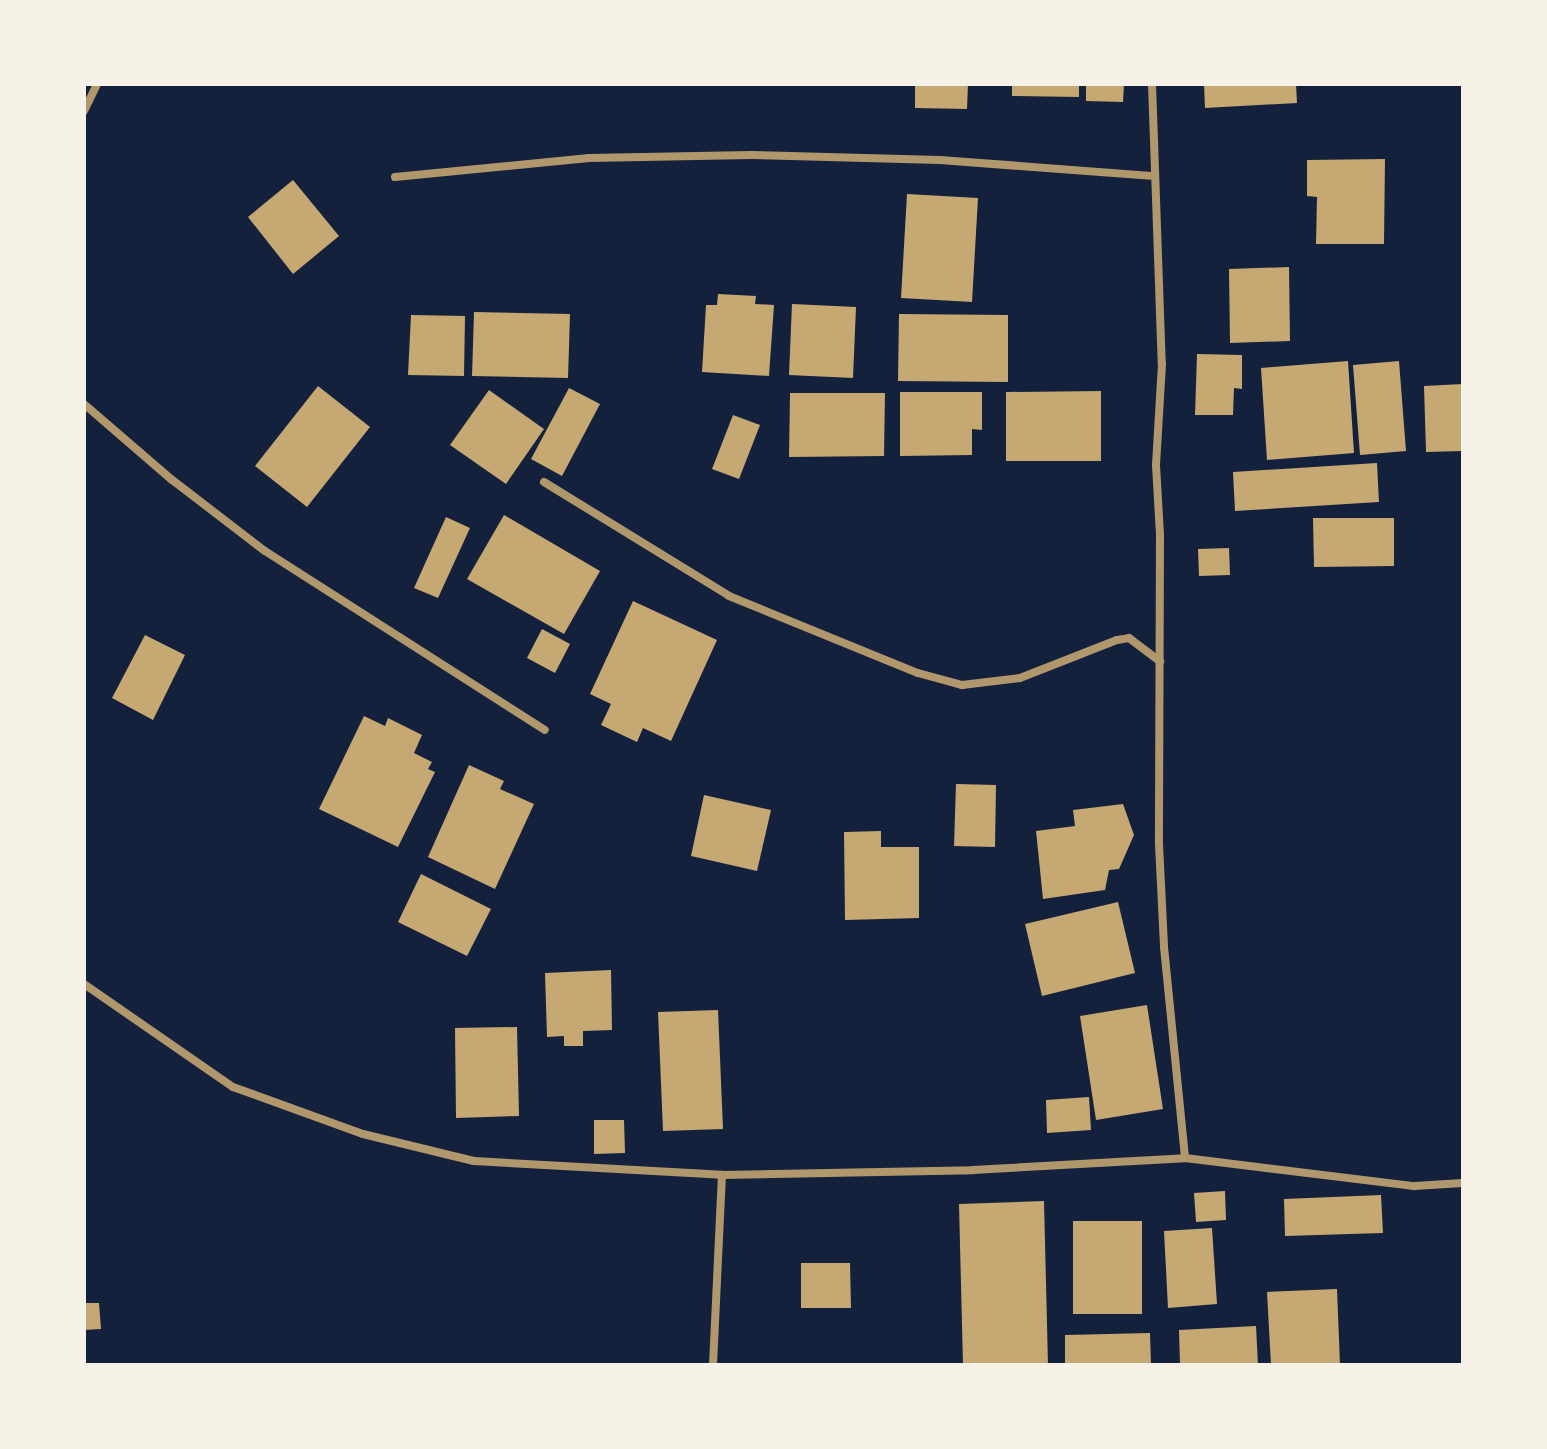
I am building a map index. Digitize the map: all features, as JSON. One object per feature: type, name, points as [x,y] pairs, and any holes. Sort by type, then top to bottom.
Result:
[{"type":"street","points":[[84,111],[97,84]]},
{"type":"street","points":[[1152,84],[1162,364],[1156,465],[1160,535],[1159,844],[1164,947],[1185,1158]]},
{"type":"street","points":[[395,177],[589,158],[751,155],[940,160],[1154,176]]},
{"type":"street","points":[[84,404],[171,479],[265,551],[545,730]]},
{"type":"street","points":[[544,482],[729,596],[918,673],[962,685],[1020,678],[1129,638],[1160,661]]},
{"type":"street","points":[[84,984],[233,1087],[363,1134],[474,1161],[722,1175],[973,1170],[1185,1158],[1414,1186],[1463,1183]]},
{"type":"street","points":[[713,1365],[722,1175]]},
{"type":"building","points":[[915,84],[968,84],[967,109],[915,108]]},
{"type":"building","points":[[1012,84],[1079,84],[1079,97],[1012,96]]},
{"type":"building","points":[[1086,84],[1124,84],[1123,102],[1086,101]]},
{"type":"building","points":[[1204,84],[1296,84],[1297,103],[1205,108]]},
{"type":"building","points":[[1385,159],[1384,244],[1316,244],[1317,197],[1307,196],[1307,160]]},
{"type":"building","points":[[293,180],[339,236],[293,274],[248,217]]},
{"type":"building","points":[[907,194],[978,198],[972,302],[901,298]]},
{"type":"building","points":[[1289,267],[1290,341],[1230,343],[1229,269]]},
{"type":"building","points":[[718,294],[756,296],[755,304],[774,305],[769,376],[702,372],[706,305],[717,305]]},
{"type":"building","points":[[792,304],[856,307],[853,378],[789,375]]},
{"type":"building","points":[[474,312],[570,314],[568,378],[472,376]]},
{"type":"building","points":[[899,314],[1008,315],[1008,382],[898,381]]},
{"type":"building","points":[[411,315],[465,316],[464,376],[408,375]]},
{"type":"building","points":[[1197,354],[1242,355],[1242,389],[1234,388],[1233,415],[1195,415]]},
{"type":"building","points":[[1348,361],[1354,453],[1267,460],[1261,368]]},
{"type":"building","points":[[1399,361],[1406,451],[1360,455],[1353,365]]},
{"type":"building","points":[[1463,384],[1463,451],[1426,452],[1424,386]]},
{"type":"building","points":[[318,386],[370,427],[307,507],[255,466]]},
{"type":"building","points":[[569,388],[600,404],[562,476],[531,459]]},
{"type":"building","points":[[489,390],[544,429],[506,484],[450,445]]},
{"type":"building","points":[[1101,391],[1101,461],[1006,461],[1006,392]]},
{"type":"building","points":[[900,392],[982,392],[982,430],[972,429],[972,455],[900,456]]},
{"type":"building","points":[[790,393],[885,393],[884,456],[789,457]]},
{"type":"building","points":[[733,415],[760,425],[739,479],[712,469]]},
{"type":"building","points":[[1377,463],[1379,502],[1235,511],[1233,472]]},
{"type":"building","points":[[504,515],[600,571],[564,634],[467,579]]},
{"type":"building","points":[[446,517],[470,528],[438,598],[414,588]]},
{"type":"building","points":[[1313,518],[1394,518],[1394,566],[1314,567]]},
{"type":"building","points":[[1229,548],[1230,575],[1199,576],[1198,549]]},
{"type":"building","points":[[633,601],[717,640],[671,741],[643,728],[637,742],[601,725],[611,704],[590,694]]},
{"type":"building","points":[[542,629],[570,644],[555,673],[527,658]]},
{"type":"building","points":[[145,635],[185,655],[153,720],[112,698]]},
{"type":"building","points":[[364,716],[385,726],[388,718],[422,735],[414,753],[432,762],[428,769],[435,772],[398,847],[319,809]]},
{"type":"building","points":[[469,765],[504,781],[500,789],[534,804],[495,889],[428,857]]},
{"type":"building","points":[[956,784],[996,785],[995,847],[954,846]]},
{"type":"building","points":[[704,795],[771,810],[757,871],[691,856]]},
{"type":"building","points":[[1123,804],[1134,835],[1119,869],[1109,870],[1105,890],[1043,899],[1036,831],[1075,826],[1073,810]]},
{"type":"building","points":[[881,831],[881,847],[919,847],[919,918],[845,920],[844,832]]},
{"type":"building","points":[[421,874],[491,909],[467,956],[398,922]]},
{"type":"building","points":[[1118,902],[1135,973],[1042,996],[1025,924]]},
{"type":"building","points":[[611,970],[612,1030],[583,1031],[583,1046],[564,1046],[564,1036],[547,1037],[545,973]]},
{"type":"building","points":[[1147,1005],[1163,1109],[1096,1120],[1080,1016]]},
{"type":"building","points":[[718,1010],[723,1129],[663,1131],[658,1012]]},
{"type":"building","points":[[517,1027],[519,1116],[456,1118],[455,1028]]},
{"type":"building","points":[[1089,1097],[1091,1130],[1047,1133],[1046,1100]]},
{"type":"building","points":[[594,1120],[624,1120],[625,1153],[594,1154]]},
{"type":"building","points":[[1225,1191],[1226,1220],[1196,1222],[1194,1193]]},
{"type":"building","points":[[1381,1195],[1383,1233],[1285,1236],[1284,1199]]},
{"type":"building","points":[[1044,1201],[1048,1365],[963,1365],[959,1204]]},
{"type":"building","points":[[1073,1221],[1142,1221],[1142,1314],[1073,1314]]},
{"type":"building","points":[[1212,1228],[1217,1304],[1168,1308],[1164,1231]]},
{"type":"building","points":[[801,1263],[850,1263],[851,1308],[801,1308]]},
{"type":"building","points":[[1337,1289],[1340,1365],[1271,1365],[1267,1292]]},
{"type":"building","points":[[84,1303],[99,1303],[101,1329],[84,1330]]},
{"type":"building","points":[[1256,1326],[1258,1365],[1180,1365],[1179,1330]]},
{"type":"building","points":[[1150,1333],[1151,1365],[1065,1365],[1065,1335]]}]
